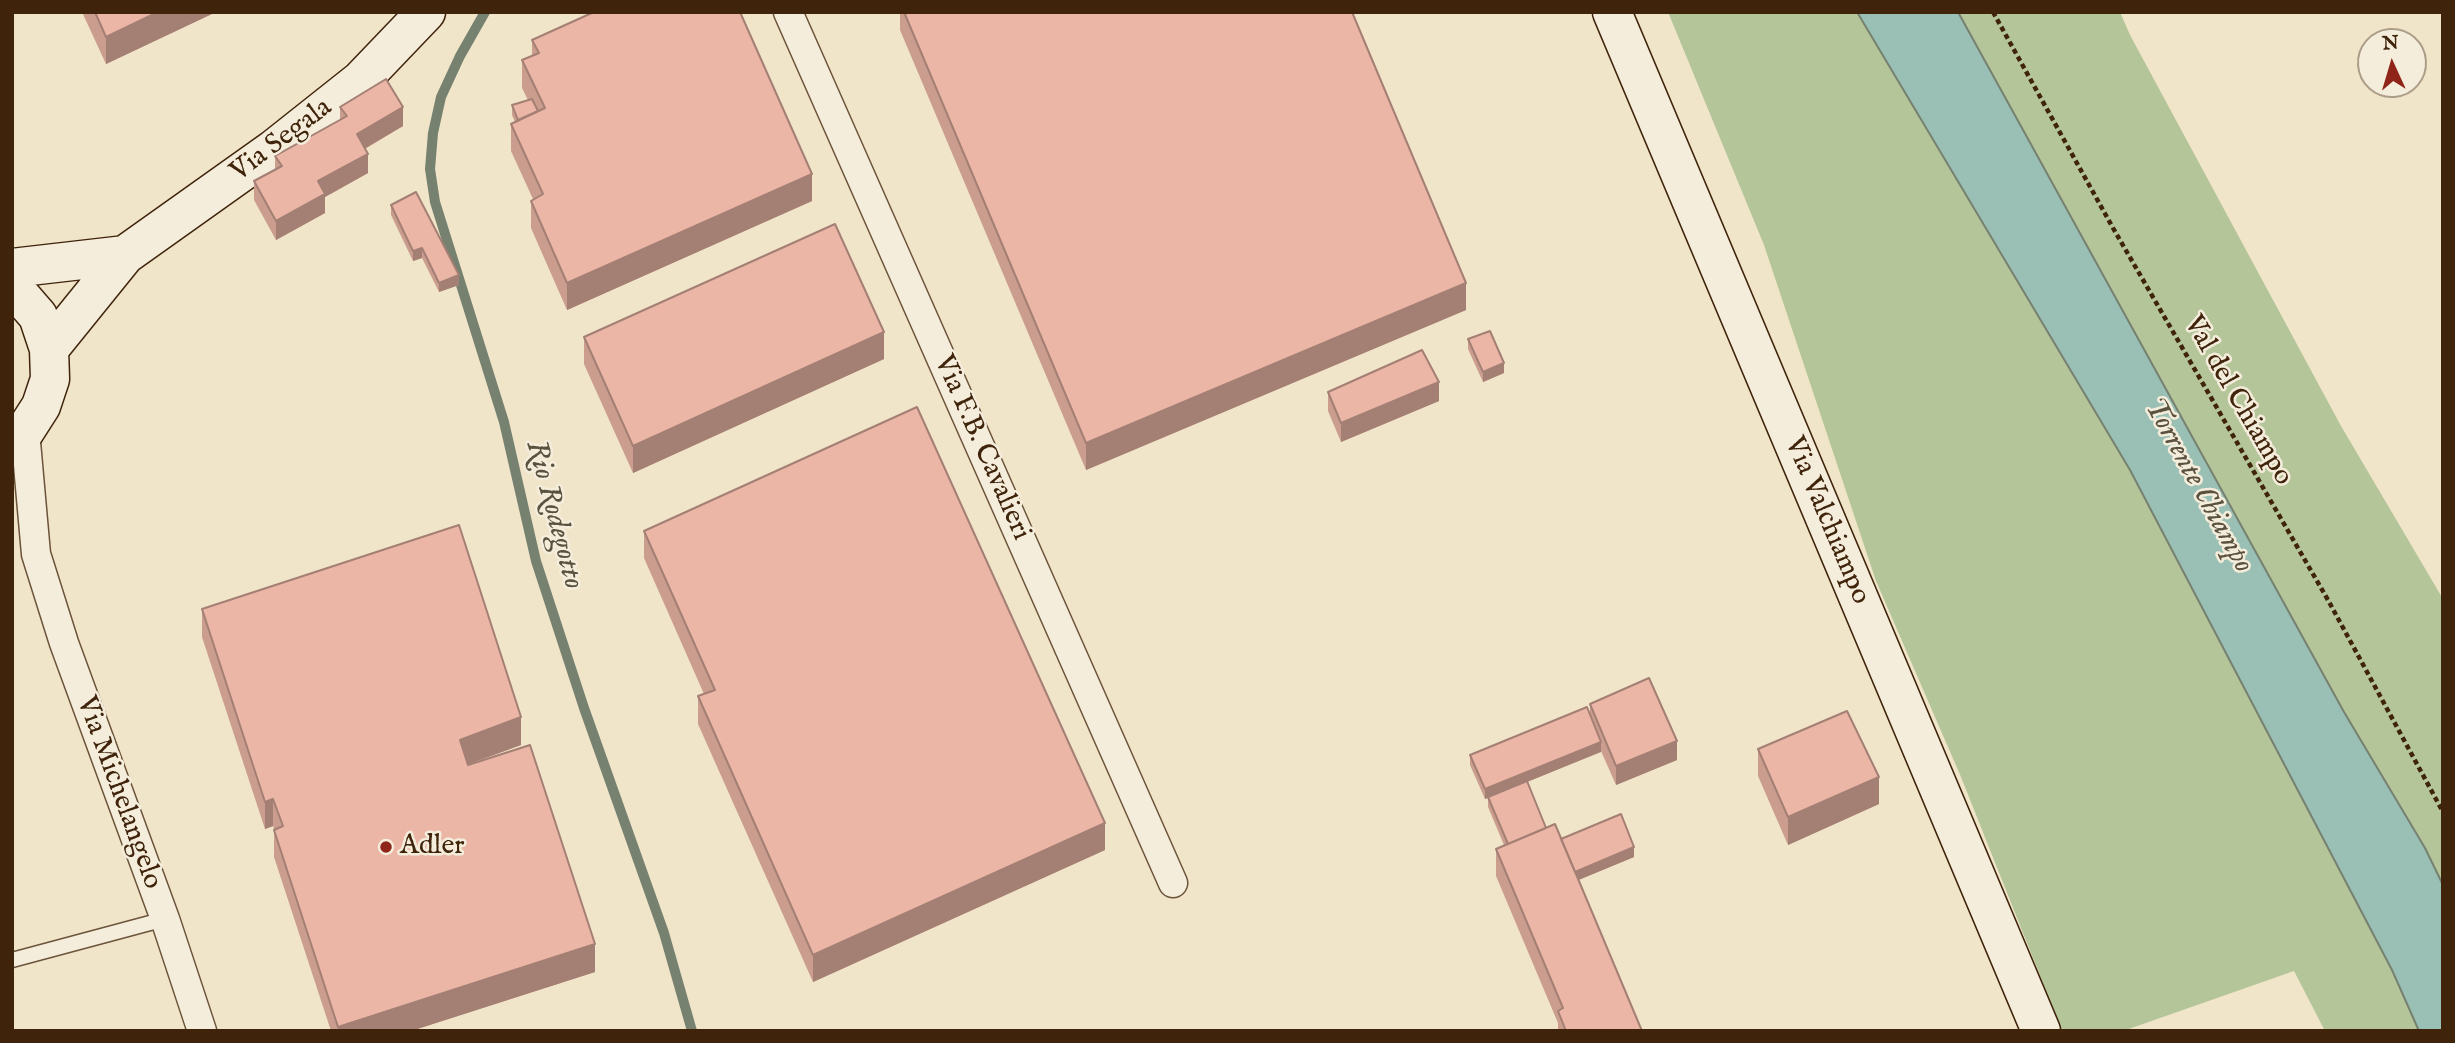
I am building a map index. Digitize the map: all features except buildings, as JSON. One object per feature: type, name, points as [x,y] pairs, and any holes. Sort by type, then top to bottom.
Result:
[{"type":"main road","name":"Via Segala","points":[[49,349],[125,255],[274,149],[361,80],[426,12]]},
{"type":"main road","name":"Via Valchiampo","points":[[1612,12],[2041,1031]]},
{"type":"main road","name":"Via Segala","points":[[12,268],[125,255]]},
{"type":"main road","points":[[12,286],[38,316],[49,349],[50,379],[41,406],[19,437]]},
{"type":"street","name":"Via F.B. Cavalieri","points":[[788,12],[1173,883]]},
{"type":"street","name":"Via Michelangelo","points":[[19,437],[36,554],[64,643],[202,1031]]},
{"type":"street","name":"Via Michelangelo","points":[[12,530],[36,554]]},
{"type":"lane","points":[[12,960],[164,919]]},
{"type":"path","name":"Val del Chiampo","points":[[1993,12],[2120,240],[2328,600],[2443,812]]},
{"type":"green space","points":[[1668,12],[1857,12],[2130,470],[2392,970],[2419,1031],[2325,1031],[2294,971],[2123,1031],[2062,1031],[1961,777],[1876,581],[1764,245]]},
{"type":"green space","points":[[1958,12],[2120,12],[2341,426],[2443,599],[2443,885],[2425,848],[2344,712]]},
{"type":"water","name":"Torrente Chiampo","points":[[1857,12],[1958,12],[2344,712],[2425,848],[2443,885],[2443,1031],[2419,1031],[2392,970],[2130,470]]},
{"type":"waterway","name":"Rio Rodegotto","points":[[485,12],[441,97],[433,133],[430,169],[435,202],[504,422],[536,561],[584,708],[664,933],[692,1031]]},
{"type":"place","name":"Adler","points":[[386,847]]}]
